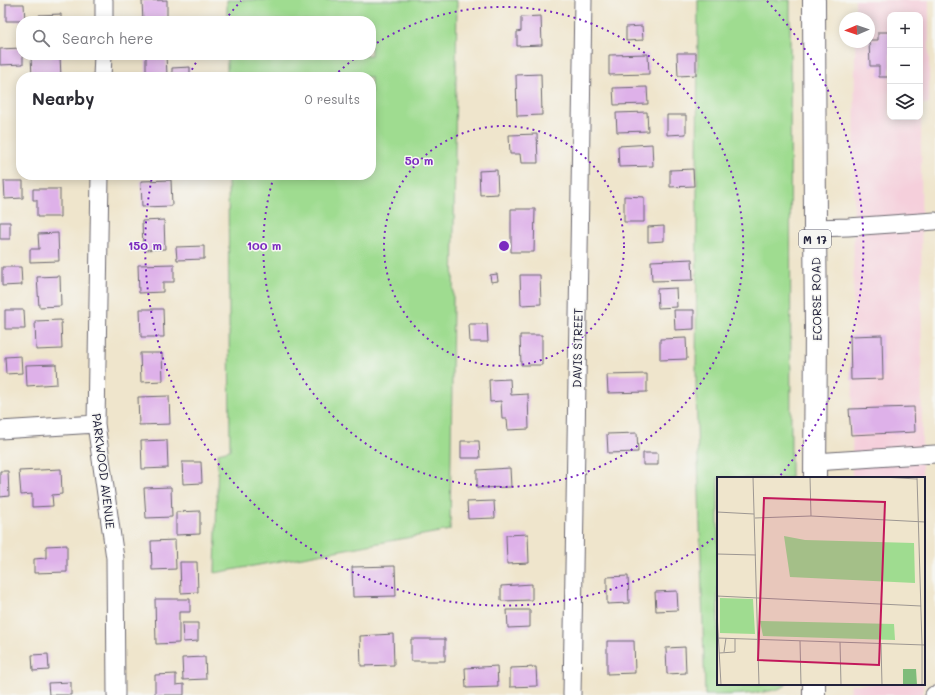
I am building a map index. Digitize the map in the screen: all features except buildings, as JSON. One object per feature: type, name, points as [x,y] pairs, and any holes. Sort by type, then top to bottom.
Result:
[{"type":"main road","name":"ECORSE ROAD","points":[[814,0],[816,325],[815,470]]},
{"type":"street","points":[[104,0],[104,16]]},
{"type":"street","name":"DAVIS STREET","points":[[572,695],[583,0]]},
{"type":"street","points":[[102,72],[103,60]]},
{"type":"street","name":"PARKWOOD AVENUE","points":[[100,180],[96,424],[115,558],[116,695]]},
{"type":"street","points":[[815,228],[935,221]]},
{"type":"street","points":[[0,430],[96,424]]},
{"type":"street","points":[[815,470],[935,454]]},
{"type":"shaded area","points":[[855,0],[929,0],[929,104],[923,104],[923,12],[887,12],[887,120],[921,120],[922,477],[852,477],[855,48],[875,48],[875,12],[855,12]]},
{"type":"shaded area","points":[[851,685],[923,685],[923,695],[850,695]]},
{"type":"green space","points":[[227,0],[457,0],[450,530],[215,573],[218,453],[230,450],[228,180],[376,180],[376,72],[227,72],[227,60],[376,60],[376,16],[227,16]]},
{"type":"green space","points":[[698,0],[790,0],[791,477],[717,477],[717,685],[786,685],[782,688],[749,694],[705,695],[696,392]]}]
